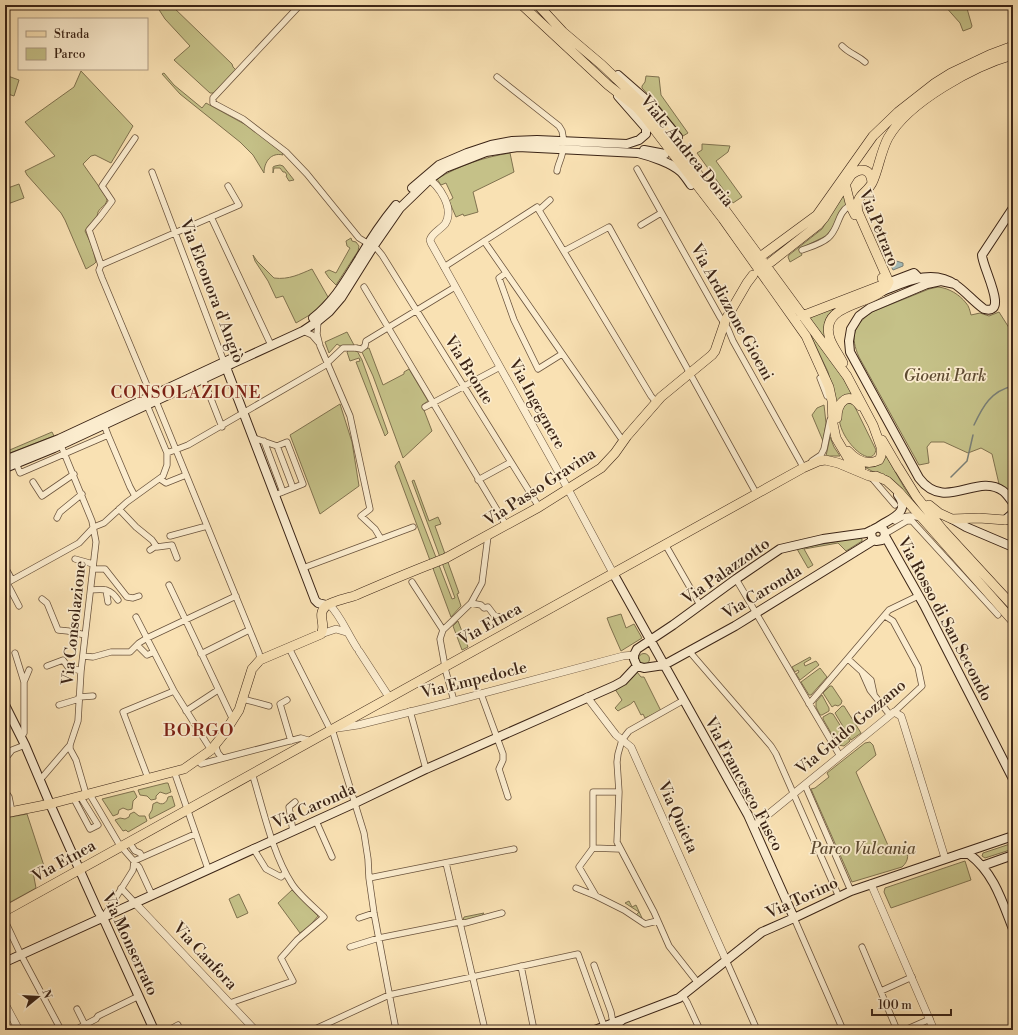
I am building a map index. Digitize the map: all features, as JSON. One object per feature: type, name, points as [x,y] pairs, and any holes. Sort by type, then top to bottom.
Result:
[{"type":"main road","name":"Viale Andrea Doria","points":[[522,5],[608,85],[636,107],[722,218],[806,336],[829,387],[832,401],[832,424],[836,438]]},
{"type":"main road","name":"Viale Andrea Doria","points":[[538,5],[563,32],[640,100],[657,120],[838,364],[866,410]]},
{"type":"main road","points":[[760,257],[817,215],[873,136],[883,125],[935,83],[951,73],[974,61],[1013,46]]},
{"type":"main road","points":[[854,207],[872,183],[888,139],[903,118],[947,84],[987,64],[1013,55]]},
{"type":"main road","points":[[602,65],[616,74],[650,103],[678,137]]},
{"type":"main road","points":[[270,343],[303,330],[318,321],[341,298],[372,246],[387,215],[410,191],[446,168],[473,156],[507,148],[627,144],[639,140],[646,134],[645,126],[608,85]]},
{"type":"main road","points":[[429,179],[439,165],[491,145],[512,141],[537,140],[564,145],[638,153],[657,159],[676,168],[722,218]]},
{"type":"main road","points":[[527,147],[544,144],[637,149],[665,154]]},
{"type":"main road","points":[[845,183],[857,158]]},
{"type":"main road","points":[[771,262],[818,226],[845,183],[855,171],[862,169],[865,170],[871,176],[872,183]]},
{"type":"main road","name":"Via Petraro","points":[[845,183],[888,286]]},
{"type":"main road","points":[[919,278],[935,276],[947,280],[955,284],[984,309],[991,310],[995,306],[996,300],[982,255],[1013,208]]},
{"type":"main road","points":[[5,468],[20,459],[202,376],[298,328],[320,312],[338,292],[372,246]]},
{"type":"main road","points":[[836,438],[851,454],[860,460],[869,463],[878,460],[881,456],[881,447],[859,390],[830,339],[828,332],[829,324],[834,315],[841,310],[914,273],[920,281],[917,288]]},
{"type":"main road","name":"Via Passo Gravina","points":[[488,536],[539,507],[600,468],[615,453],[637,423],[656,402],[712,355],[724,324],[747,283],[754,275]]},
{"type":"main road","points":[[952,519],[1009,519],[1013,510],[1011,501],[1003,491],[985,486],[944,493],[933,491],[924,485],[850,352],[849,335],[854,323],[870,308],[935,282],[941,281],[955,284]]},
{"type":"main road","points":[[802,316],[888,286]]},
{"type":"main road","name":"Via Eleonora d'Angiò","points":[[225,364],[315,600],[318,603],[328,605]]},
{"type":"main road","points":[[104,421],[147,405],[153,398]]},
{"type":"main road","points":[[849,460],[838,426],[837,411],[841,402],[852,399],[856,401],[873,425],[916,496],[943,530],[1013,606]]},
{"type":"main road","points":[[836,438],[849,460],[875,478],[892,486],[916,519],[1013,621]]},
{"type":"main road","points":[[5,460],[20,459]]},
{"type":"main road","name":"Via Etnea","points":[[5,911],[803,468],[825,460],[838,463],[875,478]]},
{"type":"main road","points":[[898,468],[932,509],[938,514],[1013,547]]},
{"type":"main road","name":"Via Palazzotto","points":[[634,655],[637,649],[736,579],[785,547],[823,539],[881,532],[900,513],[903,507],[903,502],[892,486]]},
{"type":"main road","points":[[943,530],[944,526],[948,524],[966,527]]},
{"type":"main road","name":"Via Caronda","points":[[664,665],[755,613],[874,540],[871,535],[881,532]]},
{"type":"main road","name":"Via Rosso di San Secondo","points":[[881,532],[918,596],[1013,779]]},
{"type":"main road","points":[[8,813],[80,797],[147,775],[184,769],[213,747],[233,720],[243,699],[250,673],[254,665],[260,660],[321,634],[323,630],[321,616],[322,611],[328,605],[446,558],[488,536]]},
{"type":"main road","name":"Via Ingegnere","points":[[613,574],[664,665]]},
{"type":"main road","points":[[634,655],[635,669],[664,665]]},
{"type":"main road","name":"Via Francesco Fusco","points":[[664,665],[754,826],[794,918]]},
{"type":"main road","name":"Via Caronda","points":[[5,962],[253,848],[316,821],[426,769],[623,681],[635,669]]},
{"type":"main road","name":"Via Monserrato","points":[[5,705],[23,741],[50,804],[154,1030]]},
{"type":"main road","name":"Via Torino","points":[[595,1030],[603,1024],[616,1025],[683,996],[762,932],[851,891],[1013,836]]},
{"type":"main road","points":[[982,866],[978,854],[979,850],[985,845]]},
{"type":"main road","points":[[958,854],[969,854],[982,866],[993,880],[1013,929]]},
{"type":"main road","points":[[982,866],[1013,855]]},
{"type":"street","name":"Via Bronte","points":[[300,5],[213,98],[213,103],[243,119],[286,152],[307,174],[359,238],[372,246],[382,255],[539,507]]},
{"type":"street","points":[[842,46],[849,53],[858,56],[865,62]]},
{"type":"street","points":[[497,77],[559,126],[562,131],[564,145],[557,171]]},
{"type":"street","points":[[135,138],[102,186],[112,201],[89,230],[101,265],[99,270],[102,278],[208,526],[260,660]]},
{"type":"street","name":"Via Ardizzone Gioeni","points":[[637,169],[732,337],[803,468]]},
{"type":"street","name":"Via Eleonora d'Angiò","points":[[152,172],[225,364]]},
{"type":"street","name":"Via Ingegnere","points":[[429,179],[446,201],[448,210],[445,223],[430,240],[568,489],[613,574]]},
{"type":"street","points":[[101,265],[239,205],[228,186]]},
{"type":"street","points":[[444,267],[550,200]]},
{"type":"street","points":[[802,250],[828,238],[833,233],[844,209],[849,206],[854,207]]},
{"type":"street","points":[[538,208],[656,402]]},
{"type":"street","points":[[641,225],[662,213]]},
{"type":"street","points":[[211,217],[270,343]]},
{"type":"street","points":[[564,251],[609,227],[756,493]]},
{"type":"street","points":[[484,241],[623,442]]},
{"type":"street","points":[[506,273],[498,278],[514,320],[538,370],[562,354]]},
{"type":"street","points":[[364,287],[506,525]]},
{"type":"street","points":[[166,450],[176,450],[222,427],[327,363],[343,348],[359,348],[365,346],[366,341],[455,287]]},
{"type":"street","points":[[318,321],[317,334],[320,346],[350,416],[358,448],[370,509],[361,516],[375,529],[381,539]]},
{"type":"street","points":[[303,330],[312,335],[320,346]]},
{"type":"street","points":[[803,468],[824,450],[830,425],[827,395],[812,359],[806,336]]},
{"type":"street","points":[[719,339],[725,337],[733,341]]},
{"type":"street","points":[[425,407],[500,367]]},
{"type":"street","points":[[202,376],[222,427]]},
{"type":"street","points":[[8,583],[79,543],[94,527],[104,523],[135,496],[163,476],[168,461],[166,450],[147,405]]},
{"type":"street","points":[[104,421],[135,496]]},
{"type":"street","points":[[20,459],[20,473],[65,454],[110,438]]},
{"type":"street","points":[[254,438],[277,446],[287,442],[303,484],[275,495]]},
{"type":"street","points":[[264,441],[283,492]]},
{"type":"street","name":"Via Consolazione","points":[[60,442],[94,527],[96,542],[80,671],[78,721],[70,745]]},
{"type":"street","points":[[277,446],[293,488]]},
{"type":"street","points":[[478,480],[511,462]]},
{"type":"street","points":[[33,482],[42,496],[74,474]]},
{"type":"street","points":[[160,479],[166,483],[186,475]]},
{"type":"street","points":[[875,478],[895,504]]},
{"type":"street","points":[[57,518],[60,512],[82,494]]},
{"type":"street","points":[[119,509],[136,527],[152,540],[156,546]]},
{"type":"street","points":[[881,532],[902,516],[907,515],[916,519],[998,616]]},
{"type":"street","points":[[966,527],[972,518]]},
{"type":"street","points":[[881,532],[907,521],[916,519]]},
{"type":"street","points":[[170,536],[208,526]]},
{"type":"street","points":[[303,568],[413,527]]},
{"type":"street","name":"Via Passo Gravina","points":[[443,630],[471,603],[482,583],[488,536]]},
{"type":"street","points":[[665,544],[700,605]]},
{"type":"street","points":[[150,550],[156,546],[172,545],[177,558]]},
{"type":"street","points":[[74,559],[105,569],[127,597],[133,598],[139,596]]},
{"type":"street","points":[[5,567],[8,583],[20,606]]},
{"type":"street","points":[[736,579],[840,756]]},
{"type":"street","points":[[412,582],[443,630],[440,639],[454,701]]},
{"type":"street","points":[[168,585],[233,720]]},
{"type":"street","points":[[91,590],[106,590],[113,593],[118,600]]},
{"type":"street","points":[[106,590],[108,602]]},
{"type":"street","points":[[83,656],[93,657],[110,652],[128,653],[137,644],[147,638],[236,596]]},
{"type":"street","points":[[809,704],[889,610],[918,596]]},
{"type":"street","points":[[42,599],[47,603],[58,630],[85,635]]},
{"type":"street","points":[[471,603],[481,605],[484,608],[488,607],[500,618]]},
{"type":"street","points":[[328,605],[336,611],[346,632],[389,697]]},
{"type":"street","name":"Via Guido Gozzano","points":[[754,826],[892,714],[922,686],[918,667],[893,621],[885,616]]},
{"type":"street","points":[[136,617],[174,691],[186,711],[222,758]]},
{"type":"street","points":[[321,634],[336,629],[346,632]]},
{"type":"street","points":[[201,654],[249,630]]},
{"type":"street","points":[[137,644],[147,655],[154,652]]},
{"type":"street","points":[[288,648],[329,727],[332,729],[355,803],[365,840],[374,913],[396,1030]]},
{"type":"street","points":[[689,651],[771,746],[776,754],[838,897]]},
{"type":"street","points":[[5,759],[12,750],[23,741],[24,733],[24,682],[15,653]]},
{"type":"street","name":"Via Empedocle","points":[[332,729],[358,725],[623,656],[634,655]]},
{"type":"street","points":[[848,659],[862,672],[868,687],[874,695],[892,714],[901,716],[945,858]]},
{"type":"street","points":[[47,666],[63,660],[68,667],[80,671]]},
{"type":"street","points":[[24,682],[29,670]]},
{"type":"street","points":[[186,711],[218,690]]},
{"type":"street","points":[[147,775],[123,712],[174,691]]},
{"type":"street","points":[[481,694],[504,756],[499,770],[508,797]]},
{"type":"street","points":[[59,705],[79,698],[93,696]]},
{"type":"street","name":"Via Quieta","points":[[587,697],[616,735],[631,747],[726,960]]},
{"type":"street","points":[[243,699],[268,706]]},
{"type":"street","points":[[287,700],[280,704],[291,741]]},
{"type":"street","points":[[684,700],[629,731],[622,740],[617,762],[617,842],[654,912],[669,946],[698,983]]},
{"type":"street","points":[[410,711],[426,769]]},
{"type":"street","points":[[198,759],[201,764],[301,738],[311,741]]},
{"type":"street","points":[[40,780],[70,745]]},
{"type":"street","points":[[70,745],[70,749],[76,760],[80,797],[90,829],[104,821]]},
{"type":"street","points":[[174,771],[189,809],[208,870]]},
{"type":"street","points":[[230,1003],[293,981],[281,958],[297,940],[324,917],[293,886],[285,873],[272,840],[252,773]]},
{"type":"street","points":[[805,785],[851,891]]},
{"type":"street","points":[[5,791],[9,796],[8,813]]},
{"type":"street","points":[[596,896],[579,867],[593,848],[592,792],[618,792]]},
{"type":"street","points":[[80,797],[96,807],[104,821],[139,867],[152,895]]},
{"type":"street","points":[[80,797],[98,825]]},
{"type":"street","points":[[293,831],[289,807],[295,802]]},
{"type":"street","points":[[89,811],[96,807]]},
{"type":"street","points":[[316,821],[332,857]]},
{"type":"street","points":[[134,861],[196,835]]},
{"type":"street","points":[[122,846],[140,853],[142,858]]},
{"type":"street","points":[[253,848],[266,869],[281,877],[285,873]]},
{"type":"street","points":[[593,848],[620,849]]},
{"type":"street","points":[[369,878],[514,849]]},
{"type":"street","points":[[102,918],[133,870],[134,861]]},
{"type":"street","points":[[446,863],[485,1030]]},
{"type":"street","points":[[871,884],[934,1030]]},
{"type":"street","points":[[121,888],[135,903]]},
{"type":"street","points":[[576,888],[624,910],[644,924],[657,921]]},
{"type":"street","name":"Via Canfora","points":[[135,903],[255,1030]]},
{"type":"street","points":[[359,918],[374,913]]},
{"type":"street","points":[[350,947],[379,938],[459,922],[465,923],[502,913]]},
{"type":"street","points":[[794,918],[843,1030]]},
{"type":"street","points":[[5,921],[21,955],[61,1030]]},
{"type":"street","points":[[862,947],[897,1030]]},
{"type":"street","points":[[313,1030],[389,995],[578,954],[603,1024]]},
{"type":"street","points":[[726,960],[757,1030]]},
{"type":"street","points":[[594,965],[616,1025]]},
{"type":"street","points":[[521,966],[534,1030]]},
{"type":"street","points":[[586,976],[596,972]]},
{"type":"street","points":[[881,991],[912,977]]},
{"type":"street","points":[[75,1030],[96,1019],[98,1016],[139,996]]},
{"type":"street","points":[[683,996],[700,1030]]},
{"type":"street","points":[[5,1004],[19,1030]]},
{"type":"street","points":[[77,1009],[85,1025]]},
{"type":"street","points":[[905,1030],[930,1019]]},
{"type":"street","points":[[169,1030],[178,1025]]},
{"type":"green space","points":[[156,5],[171,5],[232,64],[237,71],[214,93],[210,93],[174,60],[190,46],[165,19]]},
{"type":"green space","points":[[944,5],[966,5],[972,26],[971,28],[963,31],[960,23]]},
{"type":"green space","points":[[81,71],[133,126],[111,163],[95,155],[91,156],[83,164],[107,198],[106,203],[99,210],[97,217],[85,231],[92,246],[96,262],[86,269],[61,213],[25,171],[55,156],[25,122],[74,87]]},
{"type":"green space","points":[[164,73],[174,85],[202,108],[206,103],[248,126],[282,152],[283,155],[279,154],[272,156],[265,165],[264,173],[253,155],[240,142],[180,94],[162,74]]},
{"type":"green space","points":[[5,75],[19,80],[14,96],[5,93]]},
{"type":"green space","points":[[646,76],[659,77],[661,95],[688,133],[683,136],[659,106],[642,88]]},
{"type":"green space","points":[[702,144],[730,146],[728,152],[716,161],[742,197],[733,203],[697,153],[702,150]]},
{"type":"green space","points":[[510,153],[514,172],[473,192],[478,212],[464,216],[463,214],[456,217],[449,201],[453,198],[446,183],[441,185],[437,179],[473,162]]},
{"type":"green space","points":[[280,165],[283,166],[294,180],[289,181],[285,172],[283,172],[280,168],[274,168],[273,173],[273,167]]},
{"type":"green space","points":[[19,184],[24,198],[5,205],[5,189]]},
{"type":"green space","points":[[844,193],[848,204],[840,212],[833,227],[826,236],[799,249],[802,255],[790,262],[788,257],[789,255],[822,229]]},
{"type":"green space","points":[[351,238],[352,241],[356,242],[359,246],[358,251],[336,285],[325,272],[329,270],[336,273],[350,248],[347,246],[346,241]]},
{"type":"green space","points":[[253,255],[274,278],[299,275],[312,269],[328,297],[313,313],[296,323],[283,296],[276,298]]},
{"type":"green space","name":"Gioeni Park","points":[[938,287],[950,290],[961,297],[968,306],[971,315],[980,313],[989,316],[999,312],[1013,334],[1013,497],[999,484],[992,454],[981,448],[968,453],[944,442],[931,442],[927,447],[929,463],[919,465],[856,350],[854,337],[857,327],[872,312],[929,289]]},
{"type":"green space","points":[[832,308],[833,310],[825,323],[825,338],[809,318]]},
{"type":"green space","points":[[799,319],[835,366],[854,396],[837,405],[828,372],[812,338]]},
{"type":"green space","points":[[347,332],[362,360],[388,433],[385,436],[356,362],[360,361],[359,358],[350,361],[347,352],[349,350],[348,346],[340,346],[337,344],[329,353],[325,342]]},
{"type":"green space","points":[[369,348],[383,385],[404,374],[404,372],[409,369],[428,401],[422,405],[432,431],[403,458],[373,376],[361,350]]},
{"type":"green space","points":[[849,403],[854,405],[876,450],[872,456],[865,456],[857,450],[849,442],[842,431],[839,420],[841,410]]},
{"type":"green space","points":[[340,404],[352,442],[359,486],[320,514],[290,435]]},
{"type":"green space","points":[[824,405],[826,423],[823,441],[812,415],[817,408]]},
{"type":"green space","points":[[52,432],[54,436],[5,455],[5,452]]},
{"type":"green space","points":[[830,437],[834,447],[840,456],[826,456]]},
{"type":"green space","points":[[884,452],[905,489],[927,518],[1013,611],[1013,616],[894,483],[857,463],[866,465]]},
{"type":"green space","points":[[399,461],[452,599],[455,598],[412,481],[414,480],[429,521],[438,517],[441,524],[435,526],[459,593],[457,594],[461,606],[451,617],[395,466]]},
{"type":"green space","points":[[859,537],[862,541],[846,551],[838,543],[804,549],[813,565],[808,568],[797,549]]},
{"type":"green space","points":[[621,614],[626,628],[634,624],[642,638],[621,651],[607,618]]},
{"type":"green space","points":[[458,621],[468,647],[462,650],[453,626]]},
{"type":"green space","points":[[642,654],[646,654],[648,655],[648,663],[642,664],[639,661],[639,657]]},
{"type":"green space","points":[[810,657],[811,659],[804,663],[805,666],[816,661],[819,665],[800,680],[796,674],[799,672],[798,670],[795,672],[792,667]]},
{"type":"green space","points":[[820,668],[827,677],[811,695],[809,695],[801,682]]},
{"type":"green space","points":[[637,672],[641,677],[644,677],[661,711],[645,718],[643,714],[641,715],[634,701],[618,711],[615,708],[622,700],[615,689],[623,685]]},
{"type":"green space","points":[[830,686],[832,686],[842,701],[838,706],[835,705],[832,707],[823,693]]},
{"type":"green space","points":[[822,695],[829,708],[829,711],[820,715],[816,707],[816,702]]},
{"type":"green space","points":[[842,706],[844,706],[861,733],[851,740],[835,713]]},
{"type":"green space","points":[[830,713],[833,714],[850,741],[844,746],[838,745],[823,719],[823,717]]},
{"type":"green space","name":"Parco Vulcania","points":[[870,742],[873,745],[876,755],[856,772],[890,850],[905,845],[908,856],[902,867],[852,882],[811,789],[815,788],[829,777],[827,773],[865,743]]},
{"type":"green space","points":[[168,783],[171,792],[166,794],[160,792],[156,796],[156,799],[151,800],[147,796],[140,795],[138,790]]},
{"type":"green space","points":[[134,791],[137,797],[133,801],[132,809],[128,810],[123,808],[119,810],[118,814],[113,816],[102,799]]},
{"type":"green space","points":[[172,796],[175,806],[150,819],[149,815],[153,804],[157,802],[161,804],[164,803],[167,801],[168,797]]},
{"type":"green space","points":[[134,812],[139,816],[145,816],[147,821],[128,832],[126,830],[123,831],[115,820],[120,818],[125,819]]},
{"type":"green space","points":[[27,814],[44,866],[33,872],[36,888],[5,905],[5,818]]},
{"type":"green space","points":[[1013,843],[1013,849],[985,858],[982,856],[983,853]]},
{"type":"green space","points":[[965,861],[971,880],[891,908],[884,892],[885,888]]},
{"type":"green space","points":[[292,890],[318,916],[308,928],[300,933],[278,903]]},
{"type":"green space","points":[[239,894],[248,913],[237,918],[229,899]]},
{"type":"green space","points":[[629,901],[632,907],[636,905],[642,918],[636,915],[639,912],[625,903]]},
{"type":"green space","points":[[484,913],[475,919],[463,920],[464,917]]},
{"type":"water","points":[[893,260],[903,263],[903,266],[893,270],[889,262]]},
{"type":"waterway","points":[[974,425],[984,406],[989,400],[1005,388],[1013,386]]},
{"type":"waterway","points":[[951,477],[967,461],[973,435]]},
{"type":"waterway","points":[[821,544],[829,542]]},
{"type":"district","name":"CONSOLAZIONE","points":[[186,393]]},
{"type":"district","name":"BORGO","points":[[199,730]]}]
